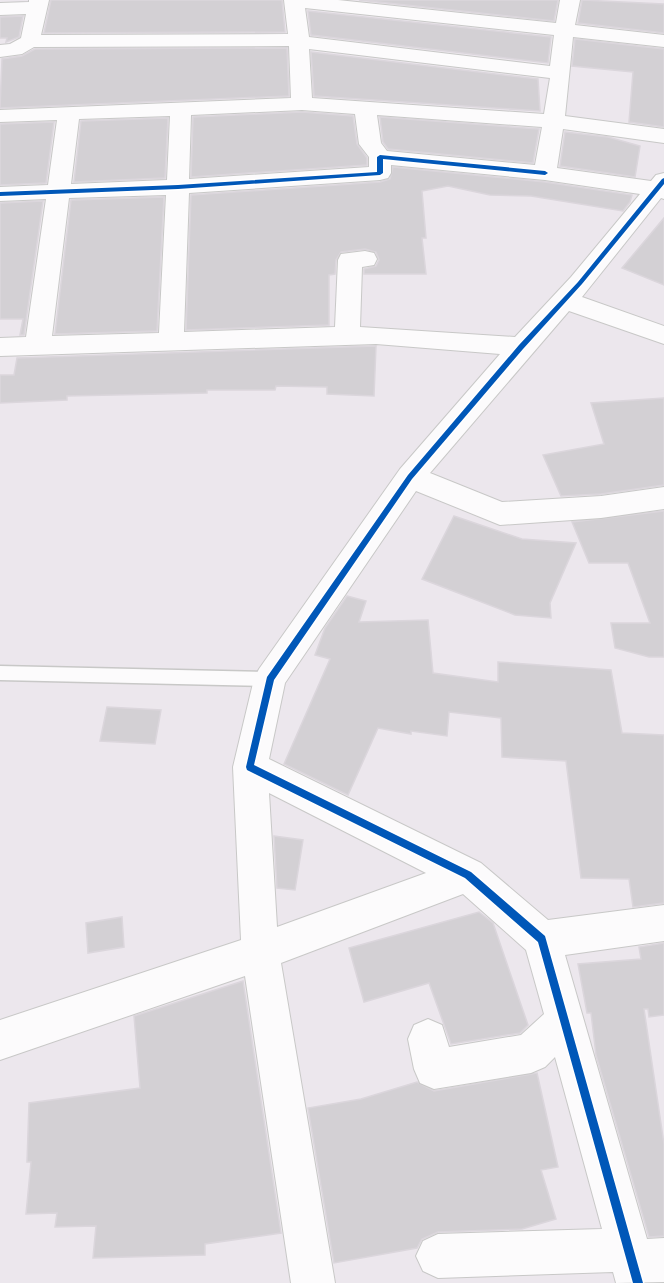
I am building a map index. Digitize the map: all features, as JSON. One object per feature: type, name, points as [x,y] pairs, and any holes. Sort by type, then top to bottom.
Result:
[{"type":"street","points":[[545,173],[561,73],[560,56],[563,31],[570,0]]},
{"type":"street","points":[[302,104],[299,41],[294,1],[664,41]]},
{"type":"street","points":[[0,9],[37,4],[30,41]]},
{"type":"street","points":[[0,51],[15,50],[30,41],[299,41],[561,73]]},
{"type":"street","points":[[0,116],[302,104],[554,121],[664,135]]},
{"type":"street","points":[[0,194],[178,187],[380,173],[380,157],[370,144],[365,107]]},
{"type":"street","points":[[171,342],[181,108]]},
{"type":"street","points":[[38,346],[69,114]]},
{"type":"street","points":[[380,157],[661,187]]},
{"type":"street","points":[[313,1283],[260,952],[250,767],[270,679],[410,477],[661,187]]},
{"type":"street","points":[[347,336],[350,260],[365,259]]},
{"type":"street","points":[[565,300],[664,335]]},
{"type":"street","points":[[0,347],[376,335],[521,347]]},
{"type":"street","points":[[410,477],[500,514],[601,507],[664,498]]},
{"type":"street","points":[[250,767],[468,875],[542,939],[641,1264],[438,1256]]},
{"type":"street","points":[[0,1040],[260,952],[468,875]]},
{"type":"street","points":[[542,939],[664,923]]},
{"type":"street","points":[[428,1039],[434,1069],[531,1053],[565,1020]]},
{"type":"lane","points":[[0,673],[270,679]]},
{"type":"building","points":[[51,0],[282,0],[285,32],[44,33]]},
{"type":"building","points":[[359,0],[558,0],[554,21]]},
{"type":"building","points":[[582,0],[664,4],[664,33],[578,23]]},
{"type":"building","points":[[308,11],[551,37],[548,63],[311,35]]},
{"type":"building","points":[[23,16],[19,37],[6,42],[7,38],[0,38],[0,17]]},
{"type":"building","points":[[575,39],[664,49],[664,127],[629,122],[633,72],[572,66]]},
{"type":"building","points":[[287,48],[289,96],[0,108],[2,59],[22,56],[35,49]]},
{"type":"building","points":[[311,52],[538,79],[540,111],[314,96]]},
{"type":"building","points":[[302,112],[353,116],[357,144],[367,158],[367,165],[191,177],[193,117]]},
{"type":"building","points":[[380,117],[539,129],[533,163],[388,149],[383,142]]},
{"type":"building","points":[[168,118],[165,178],[74,182],[81,121]]},
{"type":"building","points":[[54,122],[46,183],[0,185],[0,124]]},
{"type":"building","points":[[565,132],[608,137],[640,146],[635,177],[560,166]]},
{"type":"building","points":[[393,167],[545,182],[632,195],[623,211],[531,196],[490,195],[448,186],[422,191],[426,238],[422,238],[426,274],[364,274],[364,269],[376,266],[379,260],[376,252],[365,249],[341,252],[336,260],[335,274],[329,275],[329,325],[186,330],[191,195],[380,182],[390,179]]},
{"type":"building","points":[[164,197],[157,331],[55,334],[71,200]]},
{"type":"building","points":[[43,201],[24,335],[20,335],[23,319],[0,319],[0,203]]},
{"type":"building","points":[[664,218],[664,285],[622,268]]},
{"type":"building","points":[[376,346],[374,396],[327,394],[327,387],[276,386],[275,390],[207,390],[207,393],[67,396],[67,400],[0,403],[0,375],[14,375],[17,358]]},
{"type":"building","points":[[664,398],[664,485],[601,494],[561,496],[543,455],[604,444],[591,403]]},
{"type":"building","points":[[664,511],[664,657],[649,657],[615,648],[611,623],[650,623],[628,563],[589,563],[572,522]]},
{"type":"building","points":[[454,516],[522,539],[576,543],[550,603],[551,618],[515,615],[422,579]]},
{"type":"building","points":[[347,596],[366,601],[359,622],[428,620],[433,673],[498,682],[498,662],[611,670],[622,733],[664,735],[664,903],[633,907],[629,879],[581,878],[566,761],[502,757],[501,718],[449,712],[447,736],[411,731],[411,734],[378,728],[348,795],[284,764],[330,659],[315,655],[325,628]]},
{"type":"building","points":[[107,707],[161,710],[155,744],[100,741]]},
{"type":"building","points":[[274,836],[303,840],[295,890],[277,888]]},
{"type":"building","points":[[479,912],[493,923],[528,1025],[520,1033],[451,1044],[429,983],[364,1002],[349,948]]},
{"type":"building","points":[[122,917],[124,947],[88,953],[86,923]]},
{"type":"building","points":[[664,943],[664,1015],[649,1017],[648,1009],[644,1009],[664,1144],[664,1236],[649,1237],[596,1055],[591,1013],[587,1013],[578,964],[641,959],[639,947]]},
{"type":"building","points":[[243,981],[281,1233],[205,1244],[205,1255],[93,1258],[96,1226],[55,1227],[57,1213],[26,1214],[31,1162],[27,1162],[29,1103],[140,1088],[134,1016]]},
{"type":"building","points":[[537,1073],[558,1167],[541,1170],[556,1219],[522,1229],[438,1232],[422,1239],[417,1248],[334,1263],[308,1108],[361,1099],[417,1082],[434,1091]]},
{"type":"cycle path","points":[[0,194],[178,187],[380,173],[380,157],[545,173]]},
{"type":"cycle path","points":[[638,1283],[542,939],[468,875],[250,767],[270,679],[410,477],[521,347],[580,283],[664,180]]}]
